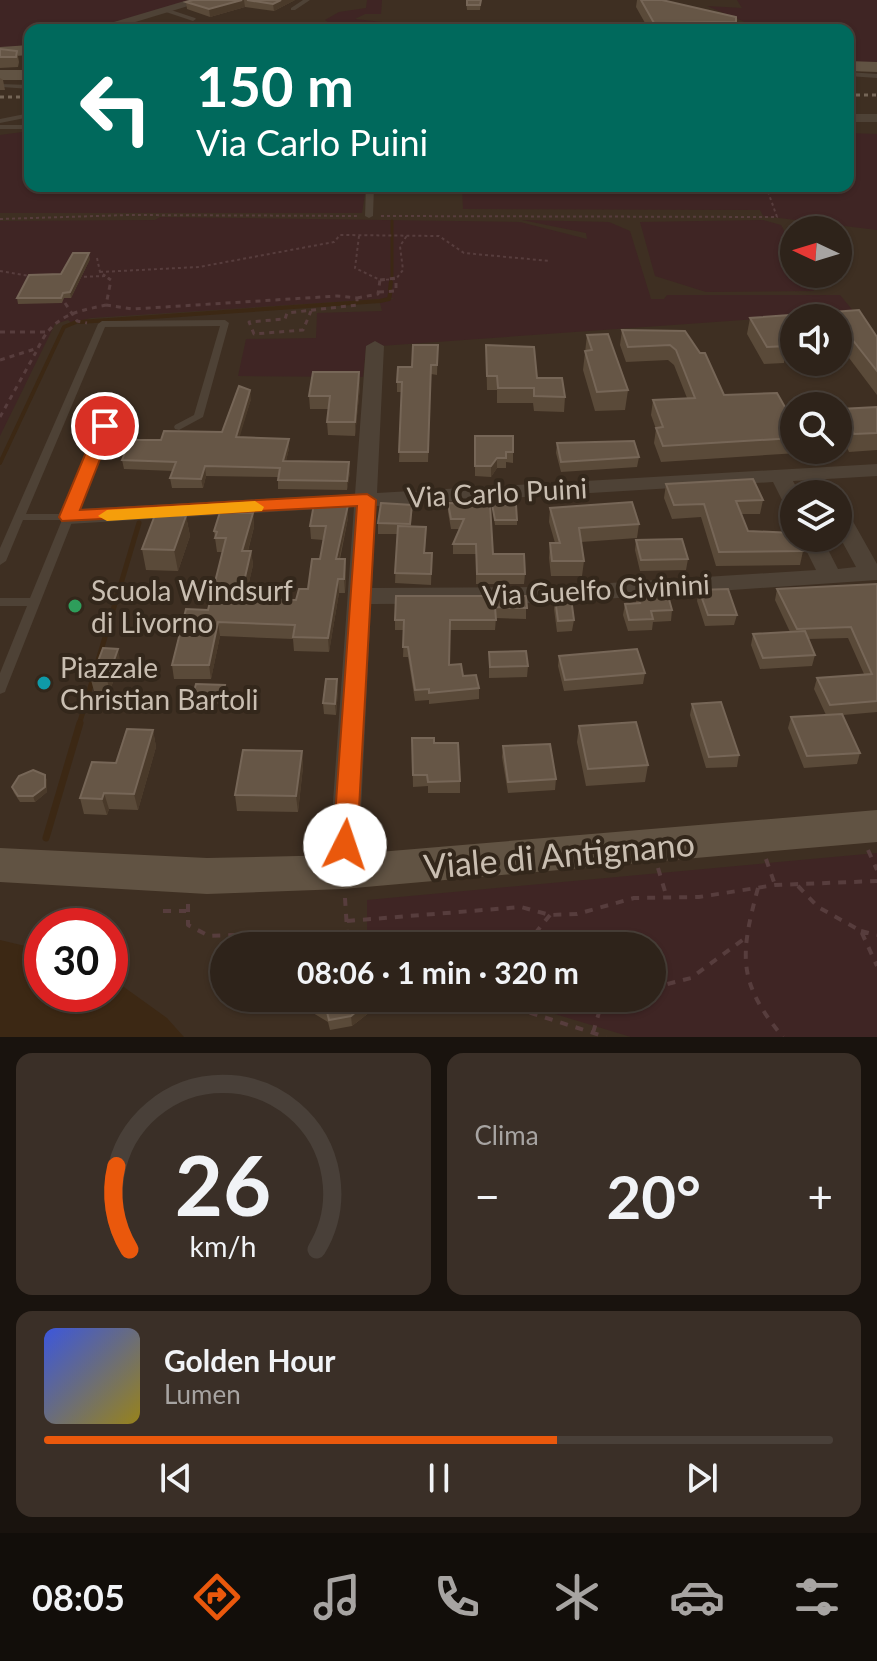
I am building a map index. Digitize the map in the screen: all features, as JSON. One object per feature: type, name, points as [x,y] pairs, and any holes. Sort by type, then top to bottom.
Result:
[{"type":"main road","points":[[854,66],[877,67]]},
{"type":"main road","points":[[1,80],[24,78]]},
{"type":"main road","name":"Viale di Antignano","points":[[0,865],[207,876],[343,872],[872,836]]},
{"type":"street","points":[[115,24],[202,0]]},
{"type":"street","points":[[854,118],[877,118]]},
{"type":"street","points":[[343,872],[348,672],[361,596],[380,349]]},
{"type":"street","points":[[828,480],[829,470]]},
{"type":"street","name":"Via Carlo Puini","points":[[79,516],[780,476],[829,470],[877,470]]},
{"type":"street","points":[[780,476],[782,480]]},
{"type":"street","name":"Via Guelfo Civinini","points":[[361,596],[546,595],[871,574],[852,539]]},
{"type":"street","points":[[818,552],[831,577]]},
{"type":"lane","points":[[293,9],[307,0]]},
{"type":"lane","points":[[165,10],[193,19]]},
{"type":"lane","points":[[854,74],[877,76]]},
{"type":"lane","points":[[0,124],[24,117]]},
{"type":"lane","points":[[0,124],[24,126]]},
{"type":"lane","points":[[369,216],[370,192]]},
{"type":"lane","points":[[0,561],[102,324],[225,323],[198,417],[179,427]]},
{"type":"lane","points":[[0,689],[34,602],[79,516],[105,426]]},
{"type":"lane","points":[[19,517],[79,516]]},
{"type":"lane","points":[[0,602],[34,602]]},
{"type":"path","points":[[0,219],[128,215],[777,217],[768,192]]},
{"type":"path","points":[[100,272],[199,267],[286,253],[334,242],[340,235],[386,233],[439,236],[464,253],[550,261]]},
{"type":"path","points":[[359,234],[355,268],[380,280],[396,279]]},
{"type":"path","points":[[0,417],[45,332],[56,319],[106,305],[133,309],[337,296],[357,299],[379,292],[396,291],[396,279],[403,270],[400,246],[408,234]]},
{"type":"path","points":[[97,258],[100,272],[111,280],[106,305]]},
{"type":"path","points":[[0,271],[37,277]]},
{"type":"path","points":[[78,277],[106,276]]},
{"type":"path","points":[[379,292],[380,280]]},
{"type":"path","points":[[311,311],[303,330],[254,334],[249,322],[285,319],[287,313],[357,305],[357,299]]},
{"type":"path","points":[[65,303],[69,314],[78,322],[102,324]]},
{"type":"path","points":[[0,332],[45,332]]},
{"type":"path","points":[[0,360],[38,348]]},
{"type":"path","points":[[872,836],[877,870]]},
{"type":"path","points":[[764,855],[775,885]]},
{"type":"path","points":[[657,865],[667,898]]},
{"type":"path","points":[[343,872],[347,932]]},
{"type":"path","points":[[347,921],[521,907],[550,915],[577,914],[634,898],[667,898],[775,885],[877,881]]},
{"type":"path","points":[[798,886],[818,907],[861,931],[877,935]]},
{"type":"path","points":[[758,887],[744,939],[742,976],[759,1011],[783,1037]]},
{"type":"path","points":[[189,900],[186,911],[188,925],[210,936]]},
{"type":"path","points":[[163,911],[186,911]]},
{"type":"path","points":[[536,932],[550,915]]},
{"type":"path","points":[[861,931],[877,966]]},
{"type":"path","points":[[666,984],[691,978],[744,939]]},
{"type":"path","points":[[527,1012],[606,1037]]},
{"type":"path","points":[[593,1033],[599,1012]]},
{"type":"shaded area","points":[[0,0],[193,0],[108,24],[24,24],[24,44],[0,50]]},
{"type":"shaded area","points":[[367,0],[382,0],[381,14],[365,14],[355,19],[385,24],[315,24],[328,22],[325,20],[339,12],[366,8]]},
{"type":"shaded area","points":[[737,0],[877,0],[877,64],[854,62],[854,24],[750,24],[707,6],[742,8]]},
{"type":"shaded area","points":[[24,132],[24,192],[365,192],[362,213],[0,213],[0,135]]},
{"type":"shaded area","points":[[854,133],[877,134],[877,230],[852,227],[852,216],[780,218],[763,216],[760,210],[463,209],[462,192],[854,192]]},
{"type":"shaded area","points":[[160,217],[520,222],[587,239],[586,233],[522,220],[609,222],[630,231],[651,299],[664,299],[667,295],[840,295],[847,304],[780,304],[780,317],[366,347],[363,377],[238,376],[246,339],[316,338],[317,313],[382,311],[380,303],[395,298],[91,318],[72,323],[68,320],[55,324],[0,436],[0,221],[155,220]]},
{"type":"shaded area","points":[[763,220],[780,225],[780,288],[812,288],[814,291],[706,292],[655,276],[640,222]]},
{"type":"shaded area","points":[[877,853],[877,1037],[631,1037],[548,1012],[666,1012],[666,932],[367,932],[367,900]]},
{"type":"shaded area","points":[[0,940],[24,946],[24,1012],[128,1012],[128,990],[167,1018],[184,1037],[0,1037]]},
{"type":"building","points":[[242,0],[209,9],[186,2]]},
{"type":"building","points":[[247,0],[281,0],[273,4]]},
{"type":"building","points":[[467,0],[481,0],[480,5],[467,5]]},
{"type":"building","points":[[641,0],[662,0],[736,17],[736,22],[654,23]]},
{"type":"building","points":[[0,49],[17,51],[16,57],[0,57]]},
{"type":"building","points":[[73,253],[89,253],[70,292],[63,293],[61,298],[17,298],[29,275],[61,274]]},
{"type":"building","points":[[859,310],[877,337],[877,371],[852,339],[852,311]]},
{"type":"building","points":[[780,316],[780,346],[767,347],[750,318]]},
{"type":"building","points":[[622,330],[685,331],[700,353],[705,353],[724,395],[777,393],[780,398],[780,439],[663,446],[656,428],[663,427],[653,400],[695,398],[676,350],[670,345],[628,347]]},
{"type":"building","points":[[608,334],[628,390],[597,392],[585,351],[592,350],[587,335]]},
{"type":"building","points":[[413,345],[438,345],[437,365],[431,365],[428,452],[399,452],[402,382],[397,382],[398,367],[412,367]]},
{"type":"building","points":[[486,345],[534,347],[537,378],[562,378],[565,397],[534,396],[534,388],[498,388],[497,376],[487,376]]},
{"type":"building","points":[[313,372],[359,372],[355,422],[327,422],[330,396],[309,396]]},
{"type":"building","points":[[239,386],[250,390],[236,437],[289,439],[283,461],[349,462],[347,481],[278,480],[280,468],[205,466],[201,479],[170,478],[176,462],[122,460],[130,440],[161,440],[164,431],[222,432]]},
{"type":"building","points":[[877,407],[877,433],[854,434],[852,408]]},
{"type":"building","points":[[475,436],[513,436],[513,452],[506,452],[506,458],[497,458],[491,466],[475,466]]},
{"type":"building","points":[[634,441],[639,457],[561,462],[557,443]]},
{"type":"building","points":[[753,479],[763,500],[736,501],[748,531],[780,532],[780,551],[719,552],[704,504],[674,505],[666,484]]},
{"type":"building","points":[[632,502],[639,524],[579,528],[584,561],[552,561],[550,543],[560,543],[550,508]]},
{"type":"building","points":[[381,503],[412,505],[410,524],[378,523]]},
{"type":"building","points":[[448,503],[490,504],[493,554],[524,554],[525,574],[477,574],[476,544],[453,544],[464,519],[451,519]]},
{"type":"building","points":[[314,504],[348,505],[336,559],[345,559],[344,579],[338,579],[328,638],[293,637],[295,625],[218,622],[209,665],[172,665],[186,609],[208,610],[226,538],[215,538],[220,512],[253,513],[242,551],[251,551],[240,599],[296,600],[299,589],[308,589],[312,559],[320,559],[326,526],[310,526]]},
{"type":"building","points":[[492,504],[516,505],[517,520],[495,520]]},
{"type":"building","points":[[155,515],[186,516],[174,550],[142,549]]},
{"type":"building","points":[[398,526],[426,527],[424,553],[432,553],[431,574],[395,573]]},
{"type":"building","points":[[682,539],[688,559],[641,560],[636,540]]},
{"type":"building","points":[[877,584],[877,701],[830,705],[817,678],[872,674],[851,627],[797,629],[777,589]]},
{"type":"building","points":[[728,589],[737,615],[708,615],[699,590]]},
{"type":"building","points":[[667,592],[672,610],[651,611],[653,619],[629,620],[625,604],[640,603],[637,594]]},
{"type":"building","points":[[396,596],[526,596],[527,608],[495,607],[496,620],[450,620],[449,665],[461,664],[463,676],[476,675],[479,688],[429,693],[429,689],[415,690],[408,647],[403,647],[404,620],[395,620]]},
{"type":"building","points":[[555,598],[571,598],[574,620],[558,621]]},
{"type":"building","points":[[805,631],[815,655],[763,658],[753,634]]},
{"type":"building","points":[[103,648],[118,649],[107,680],[91,680]]},
{"type":"building","points":[[637,649],[645,673],[565,680],[559,656]]},
{"type":"building","points":[[526,651],[528,666],[490,667],[489,652]]},
{"type":"building","points":[[326,679],[337,679],[335,704],[323,703]]},
{"type":"building","points":[[196,684],[225,685],[222,699],[192,698]]},
{"type":"building","points":[[721,702],[739,755],[709,757],[692,704]]},
{"type":"building","points":[[842,714],[860,753],[807,756],[791,717]]},
{"type":"building","points":[[636,722],[648,765],[588,769],[579,726]]},
{"type":"building","points":[[127,729],[153,730],[134,794],[104,793],[102,799],[80,798],[92,762],[116,763]]},
{"type":"building","points":[[412,738],[434,738],[434,743],[458,743],[460,781],[428,782],[427,775],[413,775]]},
{"type":"building","points":[[550,744],[556,779],[508,782],[503,746]]},
{"type":"building","points":[[243,750],[302,751],[296,796],[235,795]]},
{"type":"building","points":[[33,770],[45,775],[45,787],[33,796],[18,796],[12,787],[19,776]]},
{"type":"building","points":[[327,1012],[356,1012],[351,1016],[329,1020]]},
{"type":"waterway","points":[[392,221],[392,278]]},
{"type":"waterway","points":[[390,289],[391,282]]},
{"type":"waterway","points":[[80,322],[380,301],[389,299],[390,294]]},
{"type":"waterway","points":[[0,463],[64,327],[76,322]]},
{"type":"waterway","points":[[97,664],[139,523]]},
{"type":"waterway","points":[[79,725],[93,678]]},
{"type":"waterway","points":[[46,838],[80,723]]},
{"type":"railway","points":[[854,95],[877,95]]},
{"type":"railway","points":[[0,97],[24,97]]},
{"type":"slow traffic","points":[[107,516],[255,507]]},
{"type":"place","name":"Scuola Windsurf di Livorno","points":[[75,606]]},
{"type":"place","name":"Piazzale Christian Bartoli","points":[[44,683]]},
{"type":"route","points":[[105,426],[68,517],[367,500],[345,845]]}]
